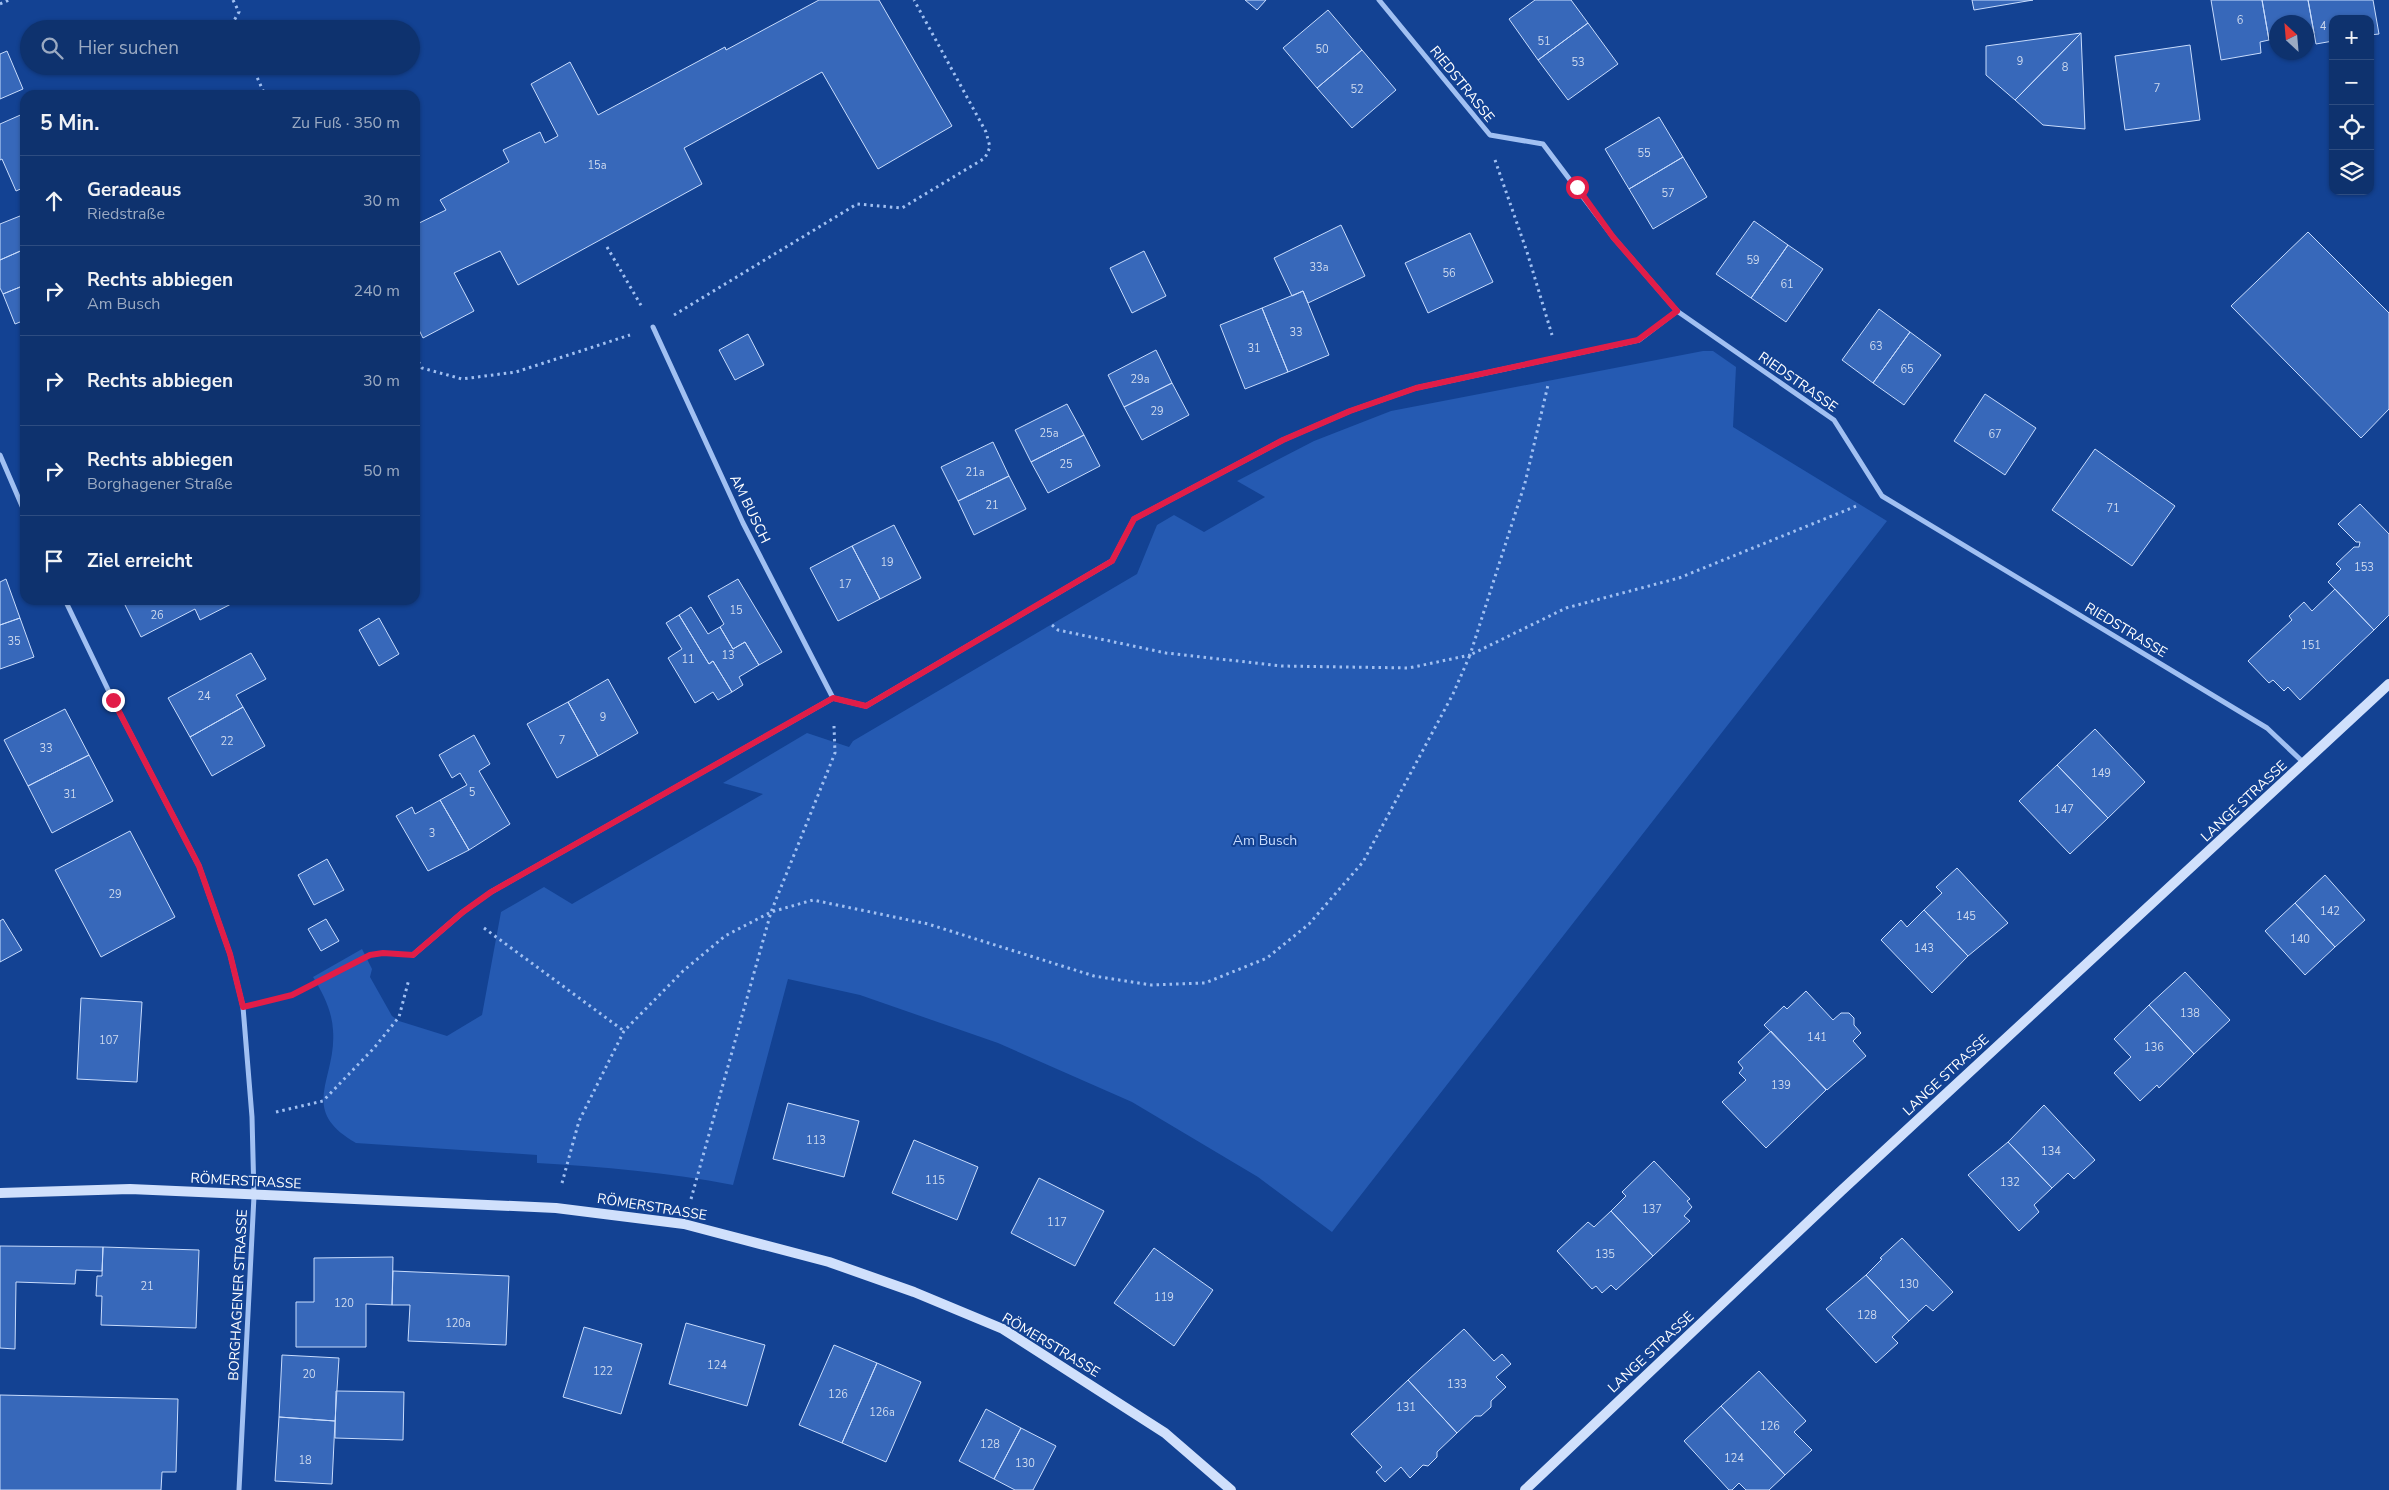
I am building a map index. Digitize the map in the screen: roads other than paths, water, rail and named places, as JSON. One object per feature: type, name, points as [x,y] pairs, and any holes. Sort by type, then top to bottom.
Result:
[{"type":"main road","name":"LANGE STRASSE","points":[[1525,1490],[1841,1191],[2389,684]]},
{"type":"main road","name":"RÖMERSTRASSE","points":[[0,1193],[130,1189],[556,1208],[684,1224],[829,1262],[914,1292],[1003,1330],[1165,1433],[1231,1490]]},
{"type":"street","name":"RIEDSTRASSE","points":[[1379,0],[1490,135],[1543,144],[1613,237],[1677,311],[1834,420],[1882,496],[2267,728],[2305,763]]},
{"type":"street","points":[[413,955],[463,912],[491,892],[833,698],[866,706],[1033,608],[1112,561],[1134,519],[1283,440],[1350,411],[1416,388],[1554,360],[1638,340],[1677,311]]},
{"type":"street","name":"AM BUSCH","points":[[653,327],[742,523],[833,698]]},
{"type":"street","points":[[0,455],[20,502]]},
{"type":"street","name":"BORGHAGENER STRASSE","points":[[67,605],[113,700],[199,866],[230,954],[243,1007],[252,1117],[254,1196],[239,1490]]},
{"type":"park label","name":"Am Busch","points":[[1265,840]]}]
